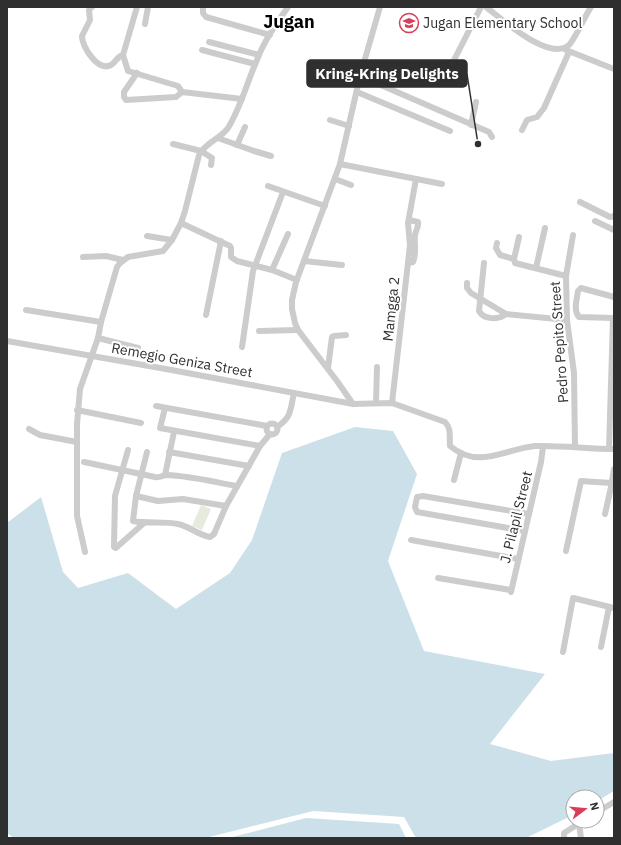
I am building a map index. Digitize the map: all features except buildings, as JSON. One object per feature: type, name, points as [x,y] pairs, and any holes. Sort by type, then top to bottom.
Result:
[{"type":"street","points":[[92,7],[90,10],[90,20],[82,36],[87,50],[94,60],[105,66],[112,65],[119,56],[123,55]]},
{"type":"street","points":[[137,7],[123,55],[128,71],[178,86],[182,92]]},
{"type":"street","points":[[145,24],[148,7]]},
{"type":"street","points":[[203,7],[203,13],[206,17],[270,35]]},
{"type":"street","points":[[85,552],[78,516],[77,410],[80,389],[98,338],[114,274],[117,267],[128,257],[161,252],[172,240],[181,223],[200,151],[218,138],[228,128],[242,99],[259,55],[288,7]]},
{"type":"street","points":[[380,7],[360,76],[340,164],[297,280],[294,290],[292,309],[298,330],[328,368],[353,404],[392,403],[445,422],[450,431],[450,446],[462,453],[475,457],[490,457],[528,448],[543,447],[611,449],[613,318],[579,317],[576,310],[578,291],[581,288],[614,297]]},
{"type":"street","points":[[449,70],[481,7]]},
{"type":"street","points":[[486,7],[523,35],[541,45],[552,48],[563,48],[570,44],[591,7]]},
{"type":"street","points":[[209,42],[259,55]]},
{"type":"street","points":[[563,48],[569,52],[614,69]]},
{"type":"street","points":[[202,50],[255,64]]},
{"type":"street","points":[[522,130],[527,120],[537,117],[544,108],[569,52]]},
{"type":"street","points":[[137,73],[124,92],[124,97],[126,100],[176,97],[182,92],[242,99]]},
{"type":"street","points":[[360,76],[489,132],[492,137]]},
{"type":"street","points":[[356,92],[450,131]]},
{"type":"street","points":[[471,125],[476,102]]},
{"type":"street","points":[[330,120],[349,126]]},
{"type":"street","points":[[237,145],[245,127]]},
{"type":"street","points":[[218,138],[271,156]]},
{"type":"street","points":[[173,144],[200,151],[212,158],[211,165]]},
{"type":"street","points":[[340,164],[442,184]]},
{"type":"street","points":[[335,179],[351,185]]},
{"type":"street","name":"Mamgga 2","points":[[392,403],[410,245],[409,220],[416,179]]},
{"type":"street","points":[[268,186],[325,206]]},
{"type":"street","points":[[242,346],[255,265],[283,192]]},
{"type":"street","points":[[580,202],[610,217],[614,216]]},
{"type":"street","points":[[408,262],[413,262],[415,258],[415,234],[419,224],[418,222],[409,220]]},
{"type":"street","points":[[595,221],[614,230]]},
{"type":"street","points":[[181,223],[231,246],[231,257],[237,261],[272,270],[297,280]]},
{"type":"street","points":[[536,268],[545,228]]},
{"type":"street","points":[[272,270],[288,234]]},
{"type":"street","name":"Pedro Pepito Street","points":[[573,235],[566,276],[567,320],[574,372],[575,447]]},
{"type":"street","points":[[147,236],[172,240]]},
{"type":"street","points":[[519,237],[514,259],[515,263],[566,276]]},
{"type":"street","points":[[206,315],[221,241]]},
{"type":"street","points":[[498,243],[496,248],[499,254],[514,259]]},
{"type":"street","points":[[83,257],[106,256],[123,260]]},
{"type":"street","points":[[304,261],[342,265]]},
{"type":"street","points":[[484,263],[481,298],[478,310],[480,314],[496,318],[506,314]]},
{"type":"street","points":[[468,283],[467,288],[471,293],[506,314],[567,320]]},
{"type":"street","points":[[26,310],[101,322]]},
{"type":"street","points":[[259,331],[298,330]]},
{"type":"street","points":[[328,368],[332,337],[346,336]]},
{"type":"street","points":[[98,338],[138,348]]},
{"type":"street","name":"Remegio Geniza Street","points":[[7,341],[353,404]]},
{"type":"street","points":[[376,403],[377,367]]},
{"type":"street","points":[[133,521],[144,523],[178,524],[196,533],[210,537],[214,534],[226,506],[260,446],[270,434],[276,432],[277,427],[289,417],[294,393]]},
{"type":"street","points":[[156,406],[267,426],[271,423],[275,424],[277,427]]},
{"type":"street","points":[[165,408],[160,428],[174,432],[260,446]]},
{"type":"street","points":[[77,410],[141,423]]},
{"type":"street","points":[[267,426],[267,431],[270,434]]},
{"type":"street","points":[[28,429],[40,436],[77,442]]},
{"type":"street","points":[[164,475],[174,432]]},
{"type":"street","name":"J. Pilapil Street","points":[[438,578],[511,591],[541,462],[543,447]]},
{"type":"street","points":[[128,450],[115,496],[114,547],[117,547],[144,523]]},
{"type":"street","points":[[132,533],[136,496],[148,452]]},
{"type":"street","points":[[169,452],[249,466]]},
{"type":"street","points":[[454,480],[462,453]]},
{"type":"street","points":[[84,462],[161,478],[164,475],[185,477],[237,486]]},
{"type":"street","points":[[605,514],[614,469]]},
{"type":"street","points":[[566,551],[580,483],[583,481],[611,483]]},
{"type":"street","points":[[136,496],[158,501],[183,499],[226,506]]},
{"type":"street","points":[[525,531],[417,512],[415,507],[418,497],[423,496],[529,514]]},
{"type":"street","points":[[411,540],[518,559]]},
{"type":"street","points":[[563,652],[573,598],[611,607],[601,646]]},
{"type":"street","points":[[605,807],[614,802]]},
{"type":"street","points":[[564,838],[564,833],[570,829]]},
{"type":"shaded area","points":[[201,505],[211,509],[202,530],[192,526]]},
{"type":"water","points":[[355,427],[393,431],[417,474],[388,561],[424,651],[545,674],[490,744],[551,761],[614,753],[614,791],[605,796],[605,789],[565,789],[565,819],[526,838],[416,838],[404,817],[313,811],[205,838],[14,838],[7,833],[7,523],[41,497],[63,572],[78,588],[128,573],[176,609],[230,573],[252,540],[282,453]]},
{"type":"water","points":[[306,818],[399,824],[406,838],[229,838]]},
{"type":"place","name":"Jugan Elementary School","points":[[409,23]]},
{"type":"place","name":"Kring-Kring Delights","points":[[478,144]]},
{"type":"district","name":"Jugan","points":[[289,21]]}]
